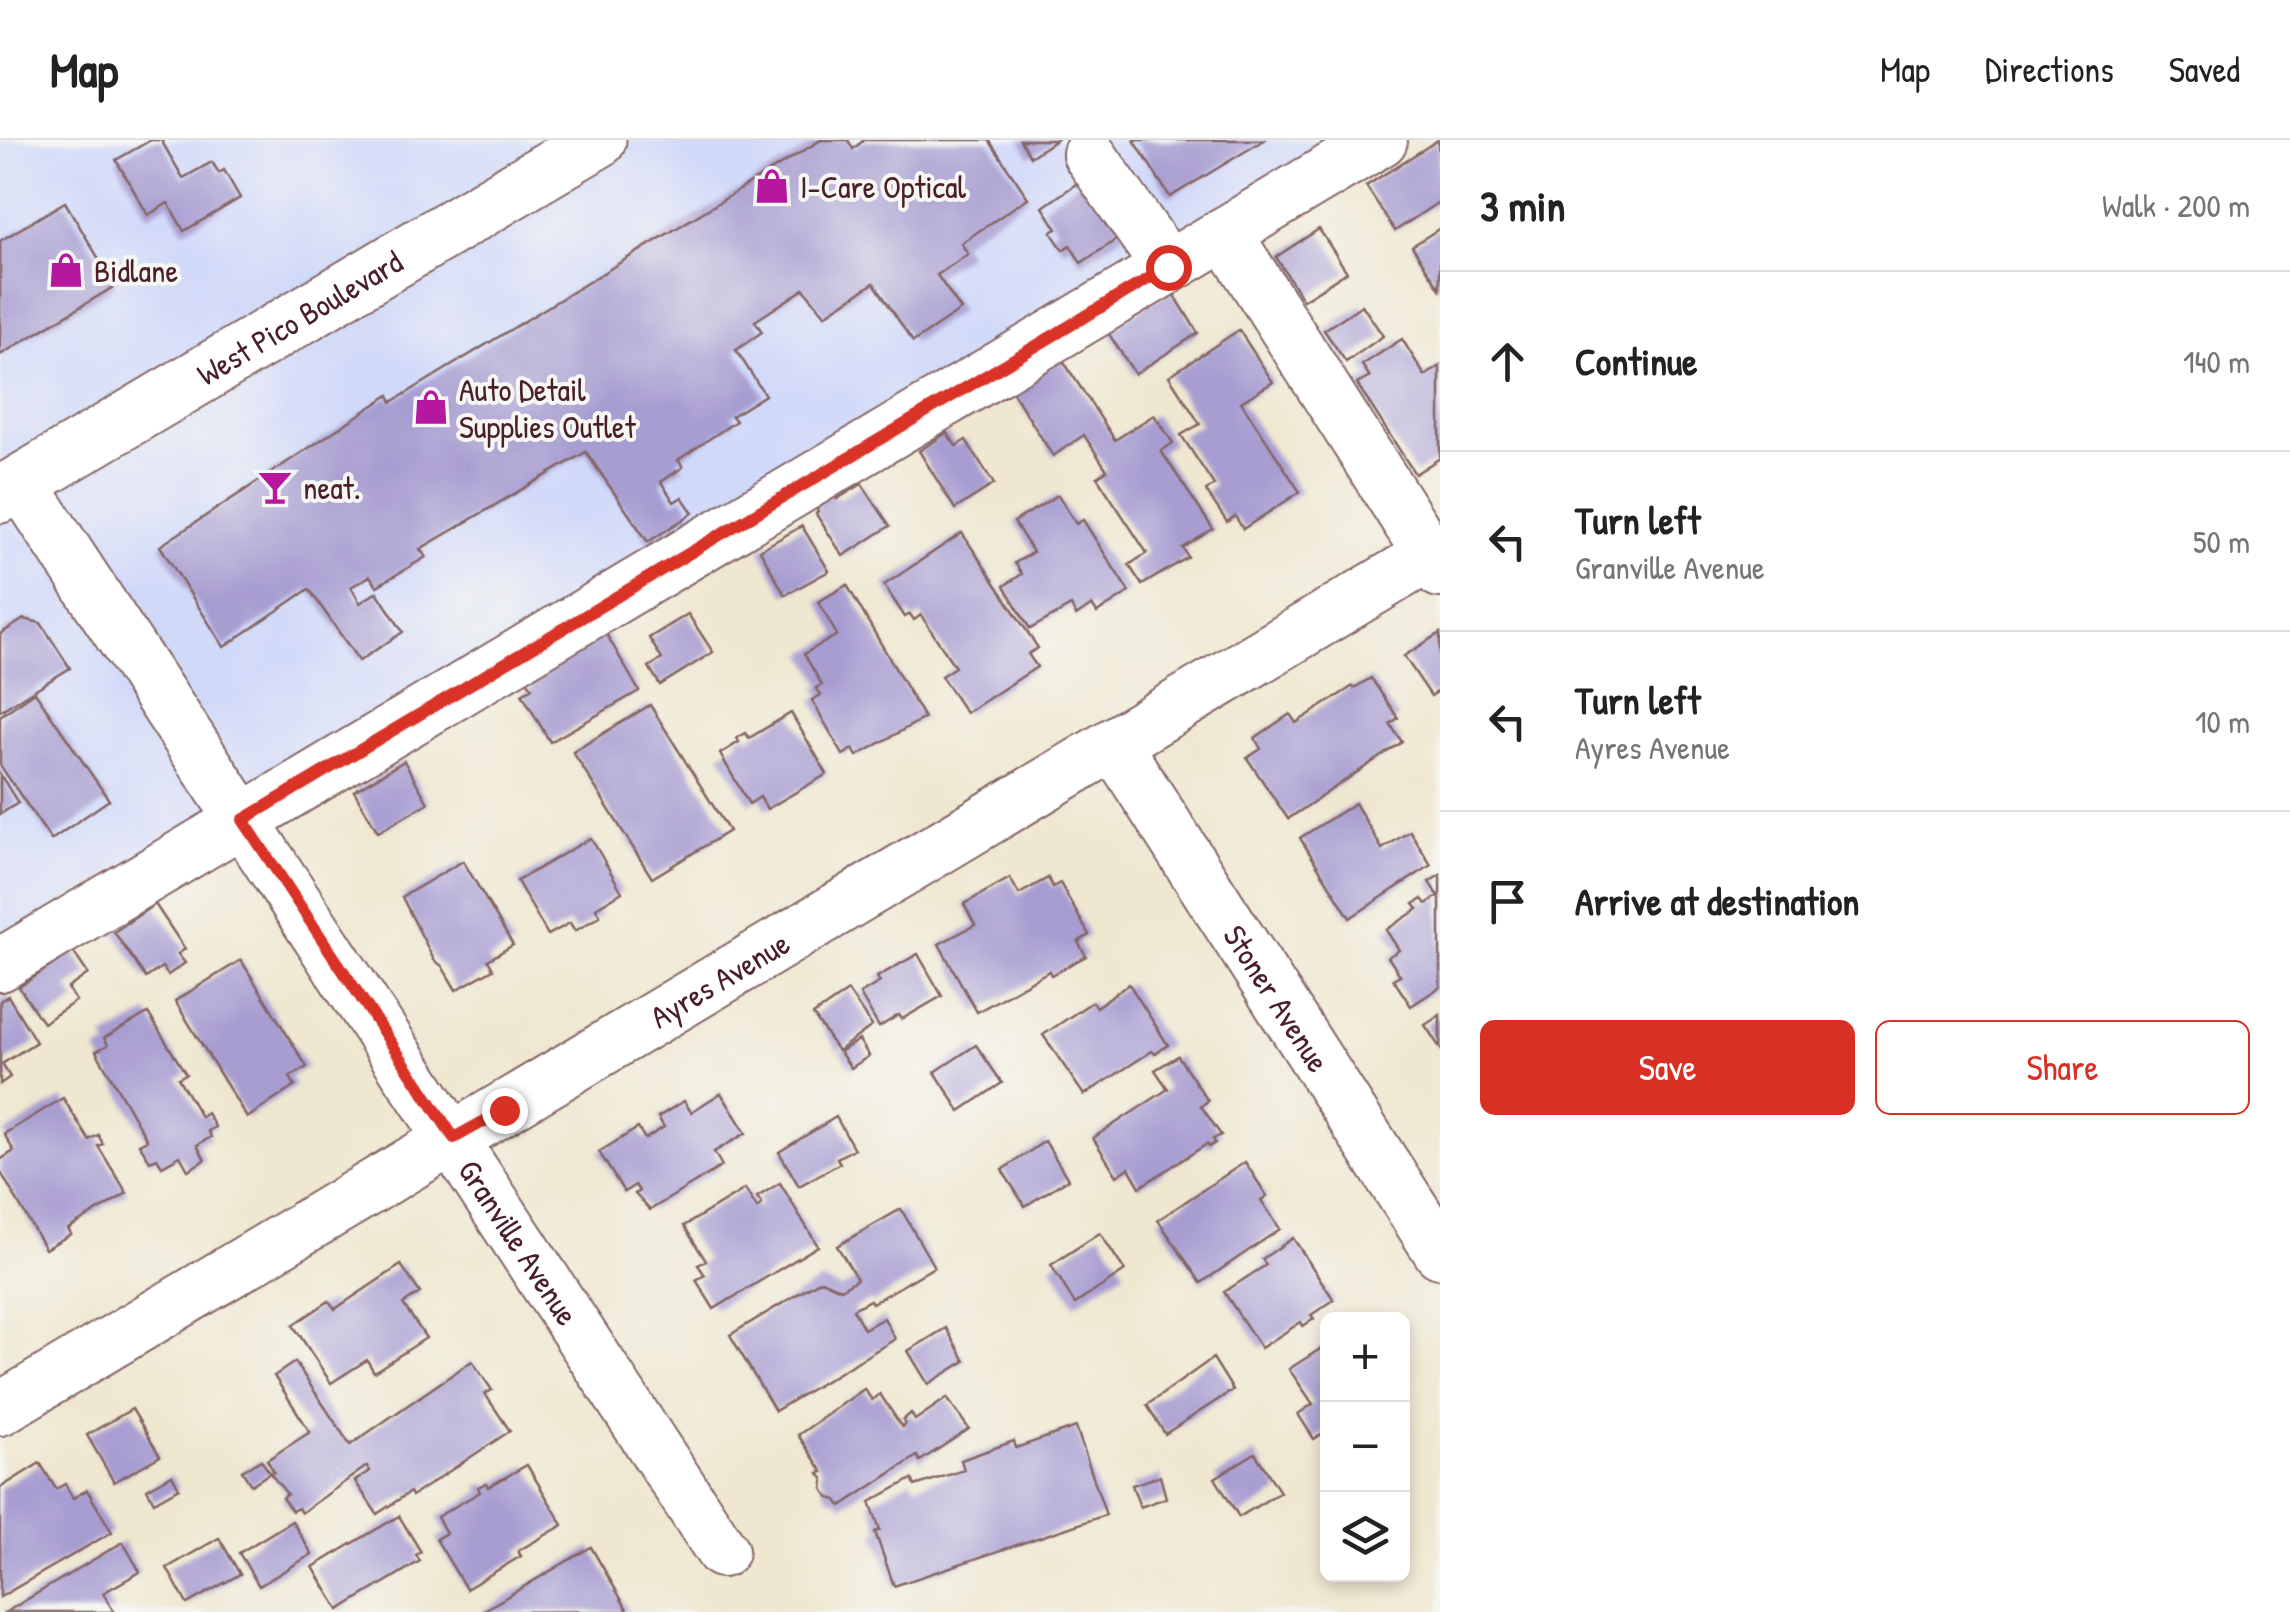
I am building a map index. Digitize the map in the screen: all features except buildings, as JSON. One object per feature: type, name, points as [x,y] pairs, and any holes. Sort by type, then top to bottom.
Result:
[{"type":"main road","name":"West Pico Boulevard","points":[[10,489],[598,140]]},
{"type":"street","points":[[0,965],[1381,140]]},
{"type":"street","points":[[1089,154],[1168,267]]},
{"type":"street","points":[[1225,233],[1437,558]]},
{"type":"street","name":"Granville Avenue","points":[[10,489],[243,820],[722,1551]]},
{"type":"street","name":"Ayres Avenue","points":[[0,1409],[1114,744],[1437,558]]},
{"type":"street","name":"Stoner Avenue","points":[[1114,744],[1440,1252]]},
{"type":"shaded area","points":[[0,140],[1350,140],[0,939]]},
{"type":"place","name":"I-Care Optical","points":[[772,186]]},
{"type":"place","name":"Bidlane","points":[[66,270]]},
{"type":"place","name":"Auto Detail Supplies Outlet","points":[[431,407]]},
{"type":"place","name":"neat.","points":[[275,487]]},
{"type":"route","points":[[504,1110],[454,1138],[243,820],[1168,267]]}]
